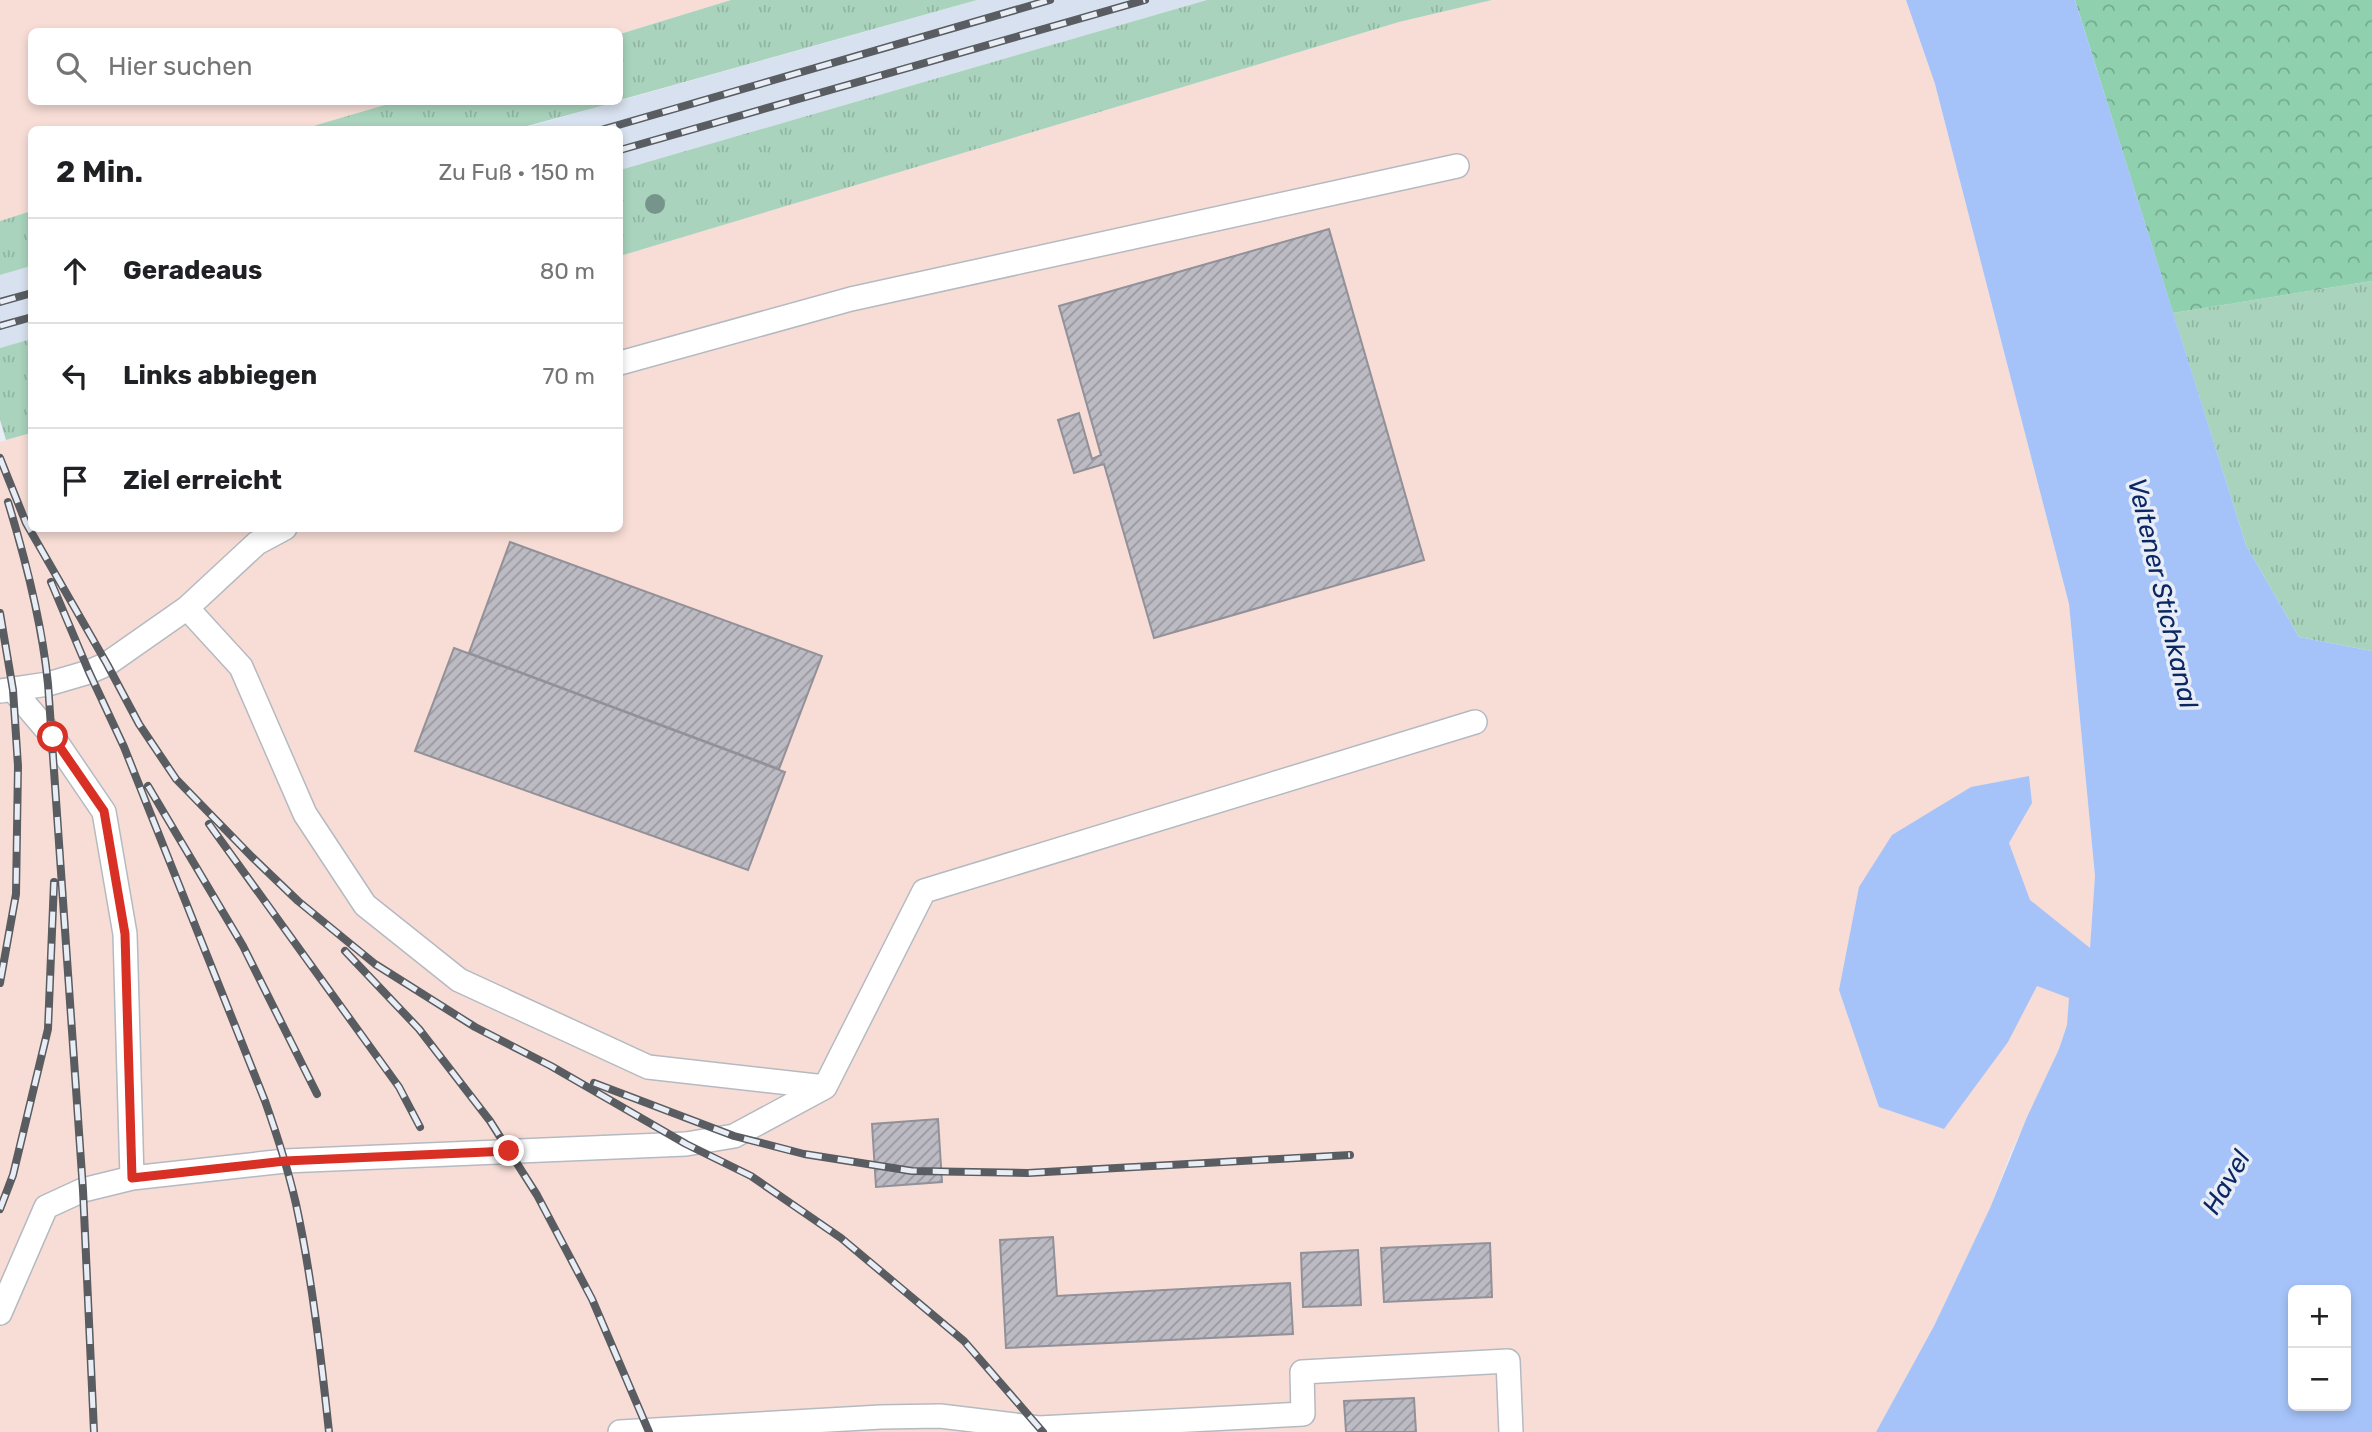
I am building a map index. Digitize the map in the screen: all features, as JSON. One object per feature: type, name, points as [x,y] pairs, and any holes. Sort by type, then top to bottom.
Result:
[{"type":"lane","points":[[623,362],[851,299],[1457,166]]},
{"type":"lane","points":[[6,691],[48,684],[98,668],[187,608],[257,544],[278,532]]},
{"type":"lane","points":[[187,608],[241,667],[305,814],[365,905],[459,980],[648,1067],[825,1087]]},
{"type":"lane","points":[[6,691],[53,737],[104,811],[125,934],[132,1178]]},
{"type":"lane","points":[[0,1312],[46,1207],[83,1190],[132,1178],[285,1161],[686,1144],[734,1136],[825,1087],[924,891],[1475,722]]},
{"type":"lane","points":[[620,1432],[940,1416],[1000,1427],[1039,1428],[1255,1424],[1303,1414],[1301,1372],[1508,1361],[1511,1432]]},
{"type":"shaded area","points":[[0,0],[731,0],[623,33],[623,28],[28,28],[28,105],[385,105],[313,126],[28,126],[28,212],[0,221]]},
{"type":"shaded area","points":[[977,0],[1207,0],[623,169],[623,126],[530,126],[605,105],[623,105],[623,100]]},
{"type":"shaded area","points":[[1492,0],[1906,0],[1935,84],[2069,604],[2095,876],[2089,965],[2059,1049],[2010,1155],[1990,1208],[1934,1326],[1876,1432],[0,1432],[0,442],[28,434],[28,532],[623,532],[623,255],[1399,22]]},
{"type":"shaded area","points":[[28,267],[28,340],[0,348],[0,275]]},
{"type":"green space","points":[[731,0],[977,0],[623,99],[623,33]]},
{"type":"green space","points":[[1207,0],[1492,0],[1399,22],[623,255],[623,169]]},
{"type":"green space","points":[[2075,0],[2372,0],[2372,281],[2173,313]]},
{"type":"green space","points":[[385,105],[605,105],[527,126],[313,126]]},
{"type":"green space","points":[[28,212],[28,267],[0,275],[0,221]]},
{"type":"green space","points":[[2372,281],[2372,651],[2299,637],[2246,545],[2173,313]]},
{"type":"green space","points":[[28,340],[28,434],[6,440],[0,420],[0,348]]},
{"type":"water","points":[[1906,0],[2075,0],[2246,545],[2299,637],[2372,651],[2372,1432],[1876,1432],[1934,1326],[1990,1208],[2027,1117],[2059,1049],[2067,1025],[2069,998],[2037,986],[2008,1042],[1944,1129],[1879,1107],[1839,990],[1859,887],[1892,835],[1971,787],[2029,776],[2032,803],[2009,843],[2030,900],[2090,948],[2095,876],[2069,604],[1935,84]]},
{"type":"building","points":[[1329,229],[1424,560],[1154,638],[1104,464],[1074,473],[1058,420],[1079,413],[1092,459],[1101,455],[1059,306]]},
{"type":"building","points":[[510,542],[822,656],[779,769],[469,653]]},
{"type":"building","points":[[454,648],[785,772],[748,870],[415,751]]},
{"type":"building","points":[[938,1119],[942,1182],[876,1187],[872,1124]]},
{"type":"building","points":[[1053,1237],[1057,1296],[1290,1283],[1293,1334],[1006,1348],[1000,1240]]},
{"type":"building","points":[[1490,1243],[1492,1297],[1384,1302],[1381,1248]]},
{"type":"building","points":[[1358,1250],[1361,1305],[1303,1307],[1301,1253]]},
{"type":"building","points":[[1414,1398],[1416,1432],[1346,1432],[1344,1401]]},
{"type":"railway","points":[[615,126],[1050,0]]},
{"type":"railway","points":[[623,149],[1145,0]]},
{"type":"railway","points":[[0,302],[28,294]]},
{"type":"railway","points":[[0,326],[28,318]]},
{"type":"railway","points":[[0,458],[28,526]]},
{"type":"railway","points":[[8,502],[32,592],[48,684],[83,1190],[94,1432]]},
{"type":"railway","points":[[31,532],[139,724],[176,779],[298,901],[375,964],[475,1027],[551,1066],[686,1144],[751,1176],[841,1238],[964,1341],[1043,1432]]},
{"type":"railway","points":[[51,582],[124,747],[278,1139],[296,1204],[307,1260],[329,1432]]},
{"type":"railway","points":[[0,613],[13,690],[18,766],[16,894],[0,983]]},
{"type":"railway","points":[[148,786],[243,946],[317,1094]]},
{"type":"railway","points":[[209,824],[399,1087],[420,1127]]},
{"type":"railway","points":[[0,1209],[13,1175],[48,1029],[54,882]]},
{"type":"railway","points":[[345,951],[419,1029],[490,1121],[537,1195],[592,1299],[649,1432]]},
{"type":"railway","points":[[594,1083],[734,1136],[804,1154],[912,1171],[1028,1173],[1350,1155]]},
{"type":"route","points":[[53,737],[104,811],[125,934],[132,1178],[285,1161],[509,1151]]},
{"type":"water label","name":"Veltener Stichkanal","points":[[2163,593]]},
{"type":"water label","name":"Havel","points":[[2226,1182]]}]
